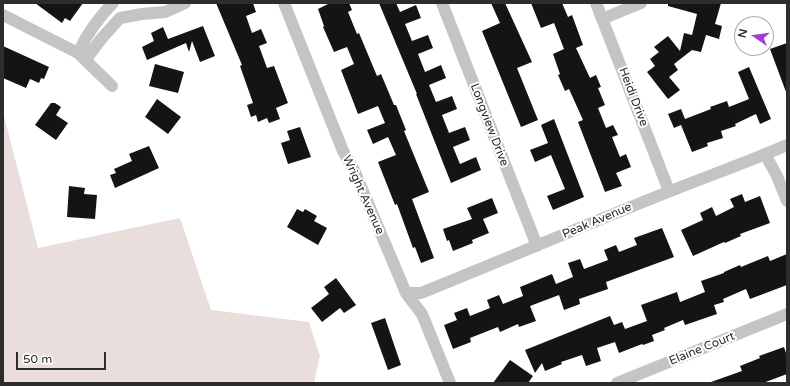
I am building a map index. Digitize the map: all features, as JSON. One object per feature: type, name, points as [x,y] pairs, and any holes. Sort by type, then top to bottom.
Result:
[{"type":"street","points":[[82,56],[88,33],[113,3]]},
{"type":"street","points":[[82,56],[102,38],[120,18],[165,12],[185,3]]},
{"type":"street","name":"Wright Avenue","points":[[284,3],[343,151],[354,170],[406,293],[422,314],[450,383]]},
{"type":"street","name":"Longview Drive","points":[[442,3],[537,246]]},
{"type":"street","name":"Heidi Drive","points":[[596,3],[669,191]]},
{"type":"street","points":[[602,19],[641,3]]},
{"type":"street","points":[[3,15],[82,56],[112,86]]},
{"type":"street","name":"Peak Avenue","points":[[406,293],[421,293],[669,191],[787,145]]},
{"type":"street","points":[[765,154],[777,176],[787,201]]},
{"type":"street","name":"Elaine Court","points":[[617,383],[787,314]]},
{"type":"shaded area","points":[[3,112],[38,248],[180,218],[211,310],[309,322],[320,356],[314,383],[3,383]]},
{"type":"building","points":[[35,3],[83,3],[70,21],[65,18],[62,23]]},
{"type":"building","points":[[216,3],[253,3],[256,12],[246,16],[252,33],[261,29],[267,43],[259,46],[267,68],[274,66],[288,103],[276,108],[280,119],[269,123],[267,118],[258,122],[256,115],[251,117],[247,105],[253,103],[240,66],[242,65]]},
{"type":"building","points":[[330,3],[349,3],[352,10],[348,12],[357,34],[359,33],[377,76],[381,74],[394,105],[396,105],[406,130],[404,131],[429,192],[412,199],[434,258],[421,263],[415,247],[413,248],[397,204],[395,205],[378,162],[396,155],[388,137],[373,144],[367,130],[385,123],[378,106],[358,114],[341,70],[354,64],[347,47],[334,52],[323,27],[324,26],[318,9]]},
{"type":"building","points":[[379,3],[396,3],[400,12],[416,5],[421,18],[405,24],[412,41],[428,35],[433,48],[418,54],[425,72],[441,65],[446,78],[429,85],[436,102],[452,96],[457,109],[442,115],[449,133],[465,127],[470,140],[453,147],[460,164],[476,157],[481,170],[451,183],[417,94]]},
{"type":"building","points":[[491,3],[505,3],[532,62],[517,68],[538,120],[521,127],[482,31],[500,23]]},
{"type":"building","points":[[531,3],[562,3],[568,17],[572,15],[583,45],[576,48],[590,78],[596,75],[601,87],[598,88],[605,105],[598,108],[606,128],[613,125],[618,135],[612,137],[620,157],[626,154],[631,167],[616,173],[622,186],[605,192],[578,122],[583,120],[569,89],[565,91],[558,75],[560,74],[553,54],[564,49],[554,23],[541,28]]},
{"type":"building","points":[[668,3],[721,3],[715,24],[722,26],[719,39],[706,35],[701,52],[692,50],[674,64],[678,70],[669,77],[680,90],[668,99],[647,72],[655,66],[650,59],[659,52],[654,47],[668,36],[680,51],[684,33],[692,35],[697,14],[668,6]]},
{"type":"building","points":[[203,26],[215,56],[200,62],[192,41],[189,52],[186,43],[147,60],[142,47],[154,41],[151,33],[163,27],[168,39]]},
{"type":"building","points":[[787,43],[786,92],[773,56],[774,56],[774,48]]},
{"type":"building","points":[[3,46],[49,67],[44,79],[41,78],[39,83],[30,79],[26,88],[3,78]]},
{"type":"building","points":[[155,64],[184,72],[178,93],[149,86]]},
{"type":"building","points":[[749,67],[771,119],[760,124],[756,114],[735,124],[736,126],[721,131],[723,138],[707,143],[708,146],[692,152],[681,125],[674,128],[668,114],[681,109],[685,119],[727,101],[729,107],[749,99],[738,72]]},
{"type":"building","points":[[157,99],[181,117],[168,134],[145,117]]},
{"type":"building","points":[[51,103],[55,103],[61,107],[56,115],[68,123],[56,140],[35,125]]},
{"type":"building","points":[[554,119],[584,197],[553,210],[547,196],[565,189],[551,155],[535,162],[530,150],[548,143],[541,125]]},
{"type":"building","points":[[300,127],[311,157],[288,164],[281,143],[290,140],[287,131]]},
{"type":"building","points":[[149,146],[159,168],[115,188],[110,175],[116,173],[114,169],[132,161],[129,154]]},
{"type":"building","points":[[69,186],[85,188],[84,194],[97,195],[95,219],[67,217]]},
{"type":"building","points":[[742,194],[745,202],[760,196],[770,223],[740,234],[741,236],[693,256],[681,230],[703,220],[700,213],[712,207],[716,216],[734,207],[730,199]]},
{"type":"building","points":[[492,198],[498,213],[483,219],[489,233],[472,240],[473,243],[453,251],[449,240],[447,241],[443,229],[472,219],[467,208]]},
{"type":"building","points":[[297,209],[303,212],[305,209],[317,216],[314,221],[327,228],[318,245],[287,227]]},
{"type":"building","points":[[662,228],[674,257],[606,282],[608,289],[579,299],[580,304],[564,310],[559,295],[530,306],[536,321],[519,327],[518,324],[500,332],[498,327],[470,338],[471,342],[453,349],[444,325],[457,320],[454,313],[467,308],[470,316],[490,308],[487,300],[499,295],[503,304],[523,296],[520,287],[552,274],[556,284],[573,277],[568,263],[580,259],[584,269],[608,260],[604,250],[616,245],[619,252],[637,245],[634,238]]},
{"type":"building","points":[[787,254],[787,285],[750,299],[746,289],[723,299],[724,302],[714,305],[717,314],[685,325],[683,320],[652,335],[654,341],[619,353],[615,342],[597,348],[601,361],[586,366],[582,355],[561,362],[562,364],[545,371],[542,363],[535,373],[525,350],[610,316],[614,325],[622,322],[625,329],[647,321],[641,305],[677,292],[680,302],[705,292],[701,281],[724,273],[740,265],[741,267],[768,256],[770,261]]},
{"type":"building","points":[[336,278],[356,305],[344,313],[340,308],[322,322],[311,308],[329,294],[324,287]]},
{"type":"building","points":[[385,318],[401,365],[388,370],[371,323]]},
{"type":"building","points":[[784,347],[787,356],[787,374],[763,383],[711,383],[742,371],[740,366],[760,358],[759,356]]},
{"type":"building","points":[[510,360],[533,376],[528,383],[493,383]]}]
